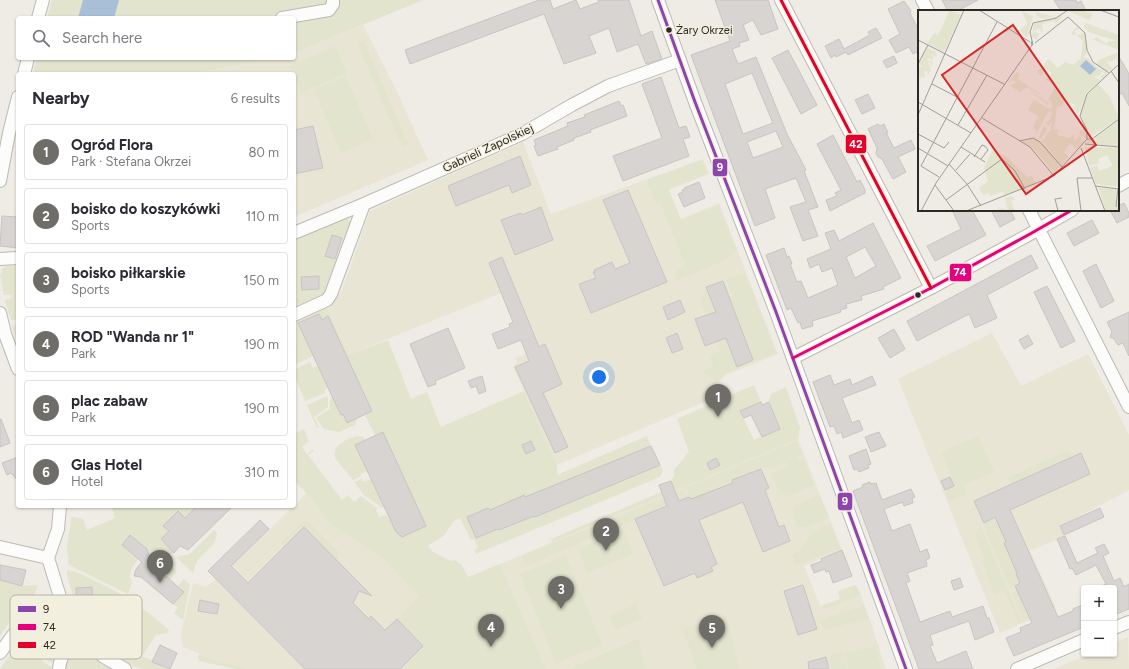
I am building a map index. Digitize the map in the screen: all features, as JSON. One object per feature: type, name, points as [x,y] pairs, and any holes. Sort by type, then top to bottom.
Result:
[{"type":"street","points":[[39,16],[43,0]]},
{"type":"street","points":[[294,16],[330,10],[333,0]]},
{"type":"street","points":[[658,0],[793,358],[906,669]]},
{"type":"street","points":[[781,0],[931,288]]},
{"type":"street","points":[[922,0],[927,10]]},
{"type":"street","points":[[24,72],[28,60]]},
{"type":"street","name":"Gabrieli Zapolskiej","points":[[296,232],[364,204],[522,134],[608,86],[680,60]]},
{"type":"street","points":[[0,182],[16,105]]},
{"type":"street","points":[[1119,185],[1129,180]]},
{"type":"street","points":[[296,314],[327,300],[331,294],[364,204]]},
{"type":"street","points":[[1029,211],[1129,407]]},
{"type":"street","points":[[793,358],[931,288],[1070,211]]},
{"type":"street","points":[[0,259],[16,258]]},
{"type":"street","points":[[0,313],[15,354]]},
{"type":"street","points":[[59,595],[48,558],[58,529],[60,508]]},
{"type":"street","points":[[0,547],[48,558]]},
{"type":"street","points":[[1117,627],[1129,622]]},
{"type":"street","points":[[0,652],[10,639]]},
{"type":"street","points":[[1017,669],[1081,641]]},
{"type":"street","points":[[59,669],[60,659]]},
{"type":"street","points":[[108,659],[125,669]]},
{"type":"shaded area","points":[[363,25],[398,94],[428,160],[296,216],[296,72],[203,72],[261,60],[296,60],[296,52]]},
{"type":"shaded area","points":[[523,142],[551,214],[703,159],[709,174],[669,190],[681,219],[719,203],[778,354],[726,375],[715,386],[711,399],[557,465],[513,366],[517,363],[515,358],[536,350],[539,347],[537,342],[524,347],[501,293],[348,355],[326,303],[335,298],[342,291],[370,211]]},
{"type":"shaded area","points":[[992,333],[1021,386],[1088,354],[1129,435],[1129,490],[1061,526],[1065,536],[1030,551],[1056,608],[1000,633],[898,379]]},
{"type":"shaded area","points":[[798,439],[842,550],[804,566],[822,610],[861,596],[886,669],[645,669],[637,638],[568,669],[546,669],[500,564]]},
{"type":"shaded area","points":[[315,484],[438,578],[437,669],[247,669],[221,662],[183,647],[181,634],[193,583],[206,587],[210,584],[292,508],[296,508],[296,504]]},
{"type":"shaded area","points":[[1128,637],[1129,669],[1054,669],[1082,657],[1117,657],[1117,642]]},
{"type":"green space","points":[[52,0],[423,0],[296,52],[296,16],[48,16]]},
{"type":"green space","points":[[364,41],[408,144],[402,147],[357,43]]},
{"type":"green space","points":[[335,46],[347,73],[301,93],[296,82],[296,72],[292,72],[289,66]]},
{"type":"green space","points":[[36,60],[261,60],[203,72],[34,72]]},
{"type":"green space","points":[[346,76],[373,139],[341,153],[314,90]]},
{"type":"green space","points":[[702,160],[708,173],[668,189],[681,220],[719,205],[737,251],[723,261],[678,280],[675,275],[677,271],[686,266],[660,202],[656,203],[647,180]]},
{"type":"green space","points":[[348,218],[351,222],[322,298],[296,309],[296,238]]},
{"type":"green space","points":[[7,266],[16,266],[16,320],[11,320],[5,300],[12,298],[11,294],[4,295],[0,275],[3,268]]},
{"type":"green space","points":[[745,273],[776,353],[726,373],[717,382],[701,371],[714,366],[709,356],[720,351],[701,303],[704,291],[706,287],[737,366],[753,360],[729,297],[733,296],[726,279]]},
{"type":"green space","points":[[327,307],[348,355],[388,340],[411,399],[427,392],[441,427],[524,391],[557,465],[557,475],[647,436],[651,446],[525,497],[523,495],[490,510],[488,508],[467,517],[476,538],[534,516],[535,517],[660,465],[663,471],[660,477],[476,554],[474,550],[478,548],[474,539],[471,540],[460,518],[452,523],[443,536],[428,546],[433,552],[451,561],[455,560],[461,564],[468,577],[500,564],[546,669],[400,669],[423,646],[397,619],[419,596],[385,560],[331,524],[313,500],[296,482],[296,433],[304,429],[309,441],[302,447],[307,454],[313,449],[314,451],[308,455],[342,500],[348,495],[354,502],[361,496],[378,509],[376,510],[379,517],[385,515],[402,537],[426,526],[383,433],[375,435],[365,415],[372,411],[328,316],[322,320],[319,314],[298,323],[313,356],[296,364],[296,321]]},
{"type":"green space","points":[[16,325],[16,339],[12,326]]},
{"type":"green space","points":[[310,362],[313,368],[317,366],[328,388],[324,390],[325,393],[305,401],[296,380],[296,369]]},
{"type":"green space","points":[[754,385],[761,402],[740,411],[754,440],[780,429],[769,400],[771,394],[786,387],[800,428],[798,439],[552,542],[551,539],[673,487],[671,481],[674,476],[674,469],[689,452],[677,419]]},
{"type":"green space","points":[[327,396],[328,407],[314,417],[319,427],[317,428],[307,405]]},
{"type":"green space","points":[[332,397],[347,423],[357,419],[355,425],[339,432],[324,429],[316,418],[330,409],[330,398]]},
{"type":"green space","points":[[357,436],[363,437],[366,440],[355,445],[367,471],[360,474],[361,476],[353,480],[335,458],[335,453],[341,443]]},
{"type":"green space","points":[[978,436],[994,472],[963,485],[966,494],[949,501],[944,491],[954,486],[941,452]]},
{"type":"green space","points":[[797,441],[802,454],[797,456],[799,461],[804,459],[814,485],[790,496],[780,493],[771,473],[788,467],[785,461],[770,469],[769,466],[733,480],[733,483],[691,499],[686,487]]},
{"type":"green space","points":[[1069,450],[1072,457],[1010,485],[1007,478]]},
{"type":"green space","points":[[362,479],[363,482],[371,479],[384,507],[382,508],[364,495],[354,482]]},
{"type":"green space","points":[[683,490],[686,498],[526,566],[522,556]]},
{"type":"green space","points":[[819,494],[829,518],[807,527],[800,527],[796,523],[794,517],[793,512],[795,506]]},
{"type":"green space","points":[[112,508],[195,508],[185,518],[178,511],[163,526],[169,531],[161,539],[174,553],[160,556],[155,551],[149,551],[130,535],[122,545],[138,559],[131,570],[130,576],[132,583],[128,594],[69,565],[68,563],[67,547],[71,518],[74,517],[83,519],[87,530],[115,518]]},
{"type":"green space","points":[[995,517],[1006,542],[1004,543],[1020,583],[1010,588],[984,526],[984,523]]},
{"type":"green space","points":[[304,521],[309,522],[338,551],[337,560],[304,527],[285,546],[281,543]]},
{"type":"green space","points":[[831,524],[840,549],[796,565],[792,555],[800,550],[812,534]]},
{"type":"green space","points":[[981,527],[1021,622],[1019,624],[1005,591],[994,595],[982,560],[984,559],[975,535]]},
{"type":"green space","points":[[214,530],[217,533],[215,542],[197,561],[193,573],[176,557],[190,554]]},
{"type":"green space","points":[[624,530],[633,554],[587,573],[578,549]]},
{"type":"green space","points":[[566,555],[602,645],[556,663],[520,574]]},
{"type":"green space","points":[[164,559],[177,571],[170,580],[152,564]]},
{"type":"green space","points":[[69,570],[86,576],[122,595],[93,595],[92,587],[76,588],[77,595],[73,595],[67,571]]},
{"type":"green space","points":[[0,579],[22,586],[38,585],[34,595],[10,595],[10,621],[0,636]]},
{"type":"green space","points":[[184,579],[190,585],[183,620],[174,613],[178,608],[173,604],[184,592],[178,586]]},
{"type":"green space","points":[[856,585],[861,596],[822,610],[821,606],[840,599],[838,591]]},
{"type":"green space","points":[[1018,591],[1030,619],[1024,621],[1012,593]]},
{"type":"green space","points":[[636,604],[642,619],[615,630],[609,616]]},
{"type":"green space","points":[[864,605],[869,618],[824,630],[820,620]]},
{"type":"green space","points":[[142,608],[169,630],[167,633],[156,635],[142,656]]},
{"type":"green space","points":[[726,616],[739,669],[697,669],[683,628]]},
{"type":"green space","points":[[638,638],[645,669],[568,669]]},
{"type":"green space","points":[[875,646],[882,669],[848,669],[844,654]]},
{"type":"green space","points":[[842,652],[846,669],[832,669],[829,656]]},
{"type":"green space","points":[[199,654],[247,669],[236,669],[199,661]]},
{"type":"green space","points":[[10,655],[10,659],[42,659],[52,667],[52,669],[0,669]]},
{"type":"green space","points":[[142,656],[168,669],[139,668],[119,659],[142,659]]},
{"type":"green space","points":[[46,659],[58,659],[56,663],[49,662]]},
{"type":"green space","points":[[96,659],[102,664],[113,669],[62,669],[66,660]]},
{"type":"water","points":[[83,0],[119,0],[115,16],[79,16]]},
{"type":"building","points":[[539,0],[550,0],[553,9],[576,0],[580,9],[599,2],[598,0],[629,0],[641,36],[652,31],[662,59],[646,64],[638,44],[617,52],[609,28],[589,36],[596,53],[564,64],[544,14],[410,64],[405,50]]},
{"type":"building","points":[[715,0],[768,0],[778,29],[761,35],[753,20],[743,25],[749,40],[739,43],[740,46],[732,49],[738,64],[756,57],[787,134],[806,170],[804,171],[818,207],[808,210],[818,236],[803,241],[790,207],[806,202],[796,178],[765,189],[775,218],[755,226],[691,55],[730,41]],"holes":[[[752,73],[773,123],[743,134],[725,84]],[[776,131],[783,147],[753,158],[747,142]]]},
{"type":"building","points":[[942,0],[978,0],[959,10],[947,10]]},
{"type":"building","points":[[1054,0],[1076,0],[1077,3],[1081,1],[1086,10],[1060,10]]},
{"type":"building","points":[[904,1],[911,11],[910,13],[918,29],[918,52],[913,54],[909,47],[896,53],[889,40],[900,34],[888,9]]},
{"type":"building","points":[[876,28],[882,38],[848,55],[846,52],[836,57],[835,55],[831,58],[825,46],[839,39],[844,49],[870,35],[868,32]]},
{"type":"building","points":[[788,50],[817,105],[801,114],[772,58]]},
{"type":"building","points":[[894,56],[897,63],[887,68],[883,61]]},
{"type":"building","points":[[1119,57],[1129,74],[1129,106],[1122,93],[1119,95]]},
{"type":"building","points":[[661,77],[679,128],[686,126],[690,137],[683,139],[689,156],[623,181],[613,156],[662,138],[642,84]]},
{"type":"building","points":[[868,94],[875,108],[862,114],[855,100]]},
{"type":"building","points":[[619,101],[621,106],[623,105],[627,116],[590,130],[591,132],[574,138],[574,140],[557,147],[558,149],[538,156],[534,146],[536,145],[534,140],[568,126],[567,123],[585,117],[584,115]]},
{"type":"building","points":[[878,124],[880,126],[884,124],[888,133],[886,133],[894,148],[911,140],[915,149],[898,157],[906,172],[893,179],[882,159],[878,157],[876,153],[877,148],[868,129]]},
{"type":"building","points":[[313,126],[323,168],[296,174],[296,130]]},
{"type":"building","points":[[833,135],[857,182],[860,180],[865,193],[830,211],[826,200],[837,196],[835,193],[841,190],[817,144]]},
{"type":"building","points":[[520,156],[531,185],[512,193],[509,185],[456,206],[448,186]]},
{"type":"building","points":[[699,182],[705,198],[684,207],[678,194],[683,192],[682,190],[685,189],[684,188]]},
{"type":"building","points":[[628,190],[667,282],[591,313],[579,284],[596,278],[593,272],[595,272],[594,270],[612,262],[615,269],[630,263],[603,200]]},
{"type":"building","points":[[1124,203],[1129,213],[1129,217],[1117,223],[1111,211],[1119,211],[1119,206]]},
{"type":"building","points":[[541,207],[553,240],[515,255],[501,220],[521,213],[522,215]]},
{"type":"building","points":[[952,211],[973,211],[986,235],[935,261],[927,246],[961,229]]},
{"type":"building","points":[[992,211],[1011,211],[1015,219],[1000,227]]},
{"type":"building","points":[[2,216],[16,217],[16,248],[0,246]]},
{"type":"building","points":[[1092,220],[1099,233],[1074,246],[1067,233]]},
{"type":"building","points":[[873,223],[901,278],[883,287],[884,289],[861,296],[862,300],[846,304],[847,308],[840,310],[841,312],[812,321],[813,326],[802,329],[800,322],[798,323],[791,308],[787,310],[766,255],[784,248],[787,257],[789,256],[792,264],[790,264],[797,282],[801,281],[808,298],[838,285],[832,268],[822,272],[819,264],[810,268],[807,259],[831,249],[825,233],[834,230],[839,241]],"holes":[[[865,247],[876,266],[855,278],[846,257]]]},
{"type":"building","points":[[332,235],[342,238],[335,259],[325,256]]},
{"type":"building","points":[[1031,255],[1038,268],[987,295],[997,318],[975,328],[969,314],[917,341],[907,321]]},
{"type":"building","points":[[502,257],[539,347],[545,344],[562,384],[543,393],[568,447],[555,453],[515,367],[529,361],[521,340],[498,349],[492,334],[510,327],[509,324],[513,322],[489,263]]},
{"type":"building","points":[[1096,264],[1114,301],[1101,308],[1083,271]]},
{"type":"building","points":[[319,276],[319,289],[302,290],[301,277]]},
{"type":"building","points":[[723,281],[753,360],[737,367],[726,338],[705,346],[695,319],[716,312],[706,287]]},
{"type":"building","points":[[1047,286],[1075,341],[1061,348],[1034,292]]},
{"type":"building","points":[[680,300],[685,312],[668,320],[663,307]]},
{"type":"building","points":[[1129,312],[1129,356],[1123,343],[1118,345],[1114,339],[1110,337],[1112,332],[1107,322]]},
{"type":"building","points":[[319,314],[322,320],[328,316],[372,411],[347,423],[343,414],[341,415],[298,323]]},
{"type":"building","points":[[448,328],[465,368],[435,381],[436,384],[428,387],[410,344]]},
{"type":"building","points":[[894,329],[905,349],[890,358],[878,338]]},
{"type":"building","points":[[677,333],[683,349],[672,353],[666,338]]},
{"type":"building","points":[[1028,335],[1033,344],[1024,349],[1019,340]]},
{"type":"building","points":[[830,375],[834,385],[850,379],[852,385],[872,376],[876,385],[842,398],[852,423],[859,420],[863,430],[843,438],[841,432],[837,434],[834,426],[830,427],[813,382]]},
{"type":"building","points":[[482,376],[486,391],[479,394],[476,386],[471,388],[468,381]]},
{"type":"building","points":[[761,402],[762,405],[769,402],[780,429],[762,437],[751,415],[744,418],[740,411]]},
{"type":"building","points":[[0,419],[10,443],[0,447]]},
{"type":"building","points":[[383,432],[426,526],[402,537],[396,532],[355,445]]},
{"type":"building","points":[[879,432],[886,446],[871,452],[865,437]]},
{"type":"building","points":[[531,441],[535,450],[526,454],[522,445]]},
{"type":"building","points":[[651,446],[660,465],[535,517],[534,516],[476,538],[467,517],[488,508],[490,510],[524,495],[525,497]]},
{"type":"building","points":[[866,449],[871,464],[868,465],[869,468],[859,472],[857,469],[854,470],[849,456]]},
{"type":"building","points":[[1081,453],[1090,474],[1010,510],[1058,617],[1073,611],[1073,609],[1081,605],[1081,628],[1014,656],[1006,638],[1021,632],[1020,628],[1032,623],[1015,586],[1020,583],[1004,543],[1006,542],[995,517],[984,523],[974,501]]},
{"type":"building","points":[[16,458],[16,479],[11,473],[7,475],[2,463]]},
{"type":"building","points":[[716,458],[720,465],[710,470],[707,463]]},
{"type":"building","points":[[761,469],[769,488],[765,490],[779,527],[784,525],[790,541],[763,552],[743,502],[699,520],[717,564],[711,567],[713,571],[697,578],[695,573],[664,586],[635,519],[667,506],[659,485],[671,481],[679,501],[689,497],[691,499],[733,483],[732,480]]},
{"type":"building","points":[[950,477],[954,486],[945,490],[941,481]]},
{"type":"building","points":[[870,482],[871,484],[876,483],[882,500],[911,489],[915,497],[912,498],[913,503],[904,506],[903,502],[884,509],[892,531],[910,524],[920,552],[927,549],[930,558],[926,560],[927,566],[907,573],[910,581],[906,583],[920,622],[950,611],[952,617],[983,606],[994,632],[975,640],[969,621],[930,635],[933,645],[930,646],[937,663],[966,651],[973,669],[919,669],[853,491]]},
{"type":"building","points":[[195,508],[231,508],[188,550],[180,546],[174,553],[161,539],[169,531],[163,526],[178,511],[185,518]]},
{"type":"building","points":[[1100,508],[1104,517],[1064,535],[1060,526]]},
{"type":"building","points":[[260,520],[269,529],[231,566],[248,583],[304,527],[372,596],[359,591],[353,603],[369,619],[371,616],[385,630],[397,619],[423,646],[400,669],[305,669],[208,571]]},
{"type":"building","points":[[130,535],[147,549],[152,564],[184,592],[173,604],[141,577],[134,576],[136,569],[142,562],[122,545]]},
{"type":"building","points":[[1065,536],[1077,563],[1098,553],[1095,548],[1104,544],[1109,553],[1103,556],[1114,581],[1120,578],[1124,587],[1129,584],[1129,609],[1117,614],[1117,585],[1104,585],[1106,584],[1096,565],[1076,575],[1072,568],[1070,569],[1057,539]]},
{"type":"building","points":[[842,550],[852,576],[833,583],[829,571],[826,572],[825,569],[814,573],[811,565]]},
{"type":"building","points":[[0,565],[26,570],[22,586],[0,580]]},
{"type":"building","points":[[960,578],[963,587],[954,590],[951,581]]},
{"type":"building","points":[[803,585],[817,629],[798,635],[784,591]]},
{"type":"building","points":[[92,587],[93,595],[77,595],[76,588]]},
{"type":"building","points":[[200,600],[219,604],[217,614],[198,611]]},
{"type":"building","points":[[160,645],[177,653],[170,669],[152,662]]},
{"type":"building","points":[[826,657],[829,669],[809,669],[808,662]]},
{"type":"transit line","name":"9","points":[[658,0],[695,102],[776,312],[906,669]]},
{"type":"transit line","name":"42","points":[[781,0],[931,288]]},
{"type":"transit line","name":"74","points":[[793,358],[931,288],[1070,211]]},
{"type":"place","name":"Żary Okrzei","points":[[669,30]]},
{"type":"place","name":"Ogród Flora","points":[[718,417]]},
{"type":"place","name":"boisko do koszykówki","points":[[606,551]]},
{"type":"place","name":"Glas Hotel","points":[[160,583]]},
{"type":"place","name":"boisko piłkarskie","points":[[561,609]]},
{"type":"place","name":"ROD \"Wanda nr 1\"","points":[[491,647]]},
{"type":"place","name":"plac zabaw","points":[[712,648]]}]
